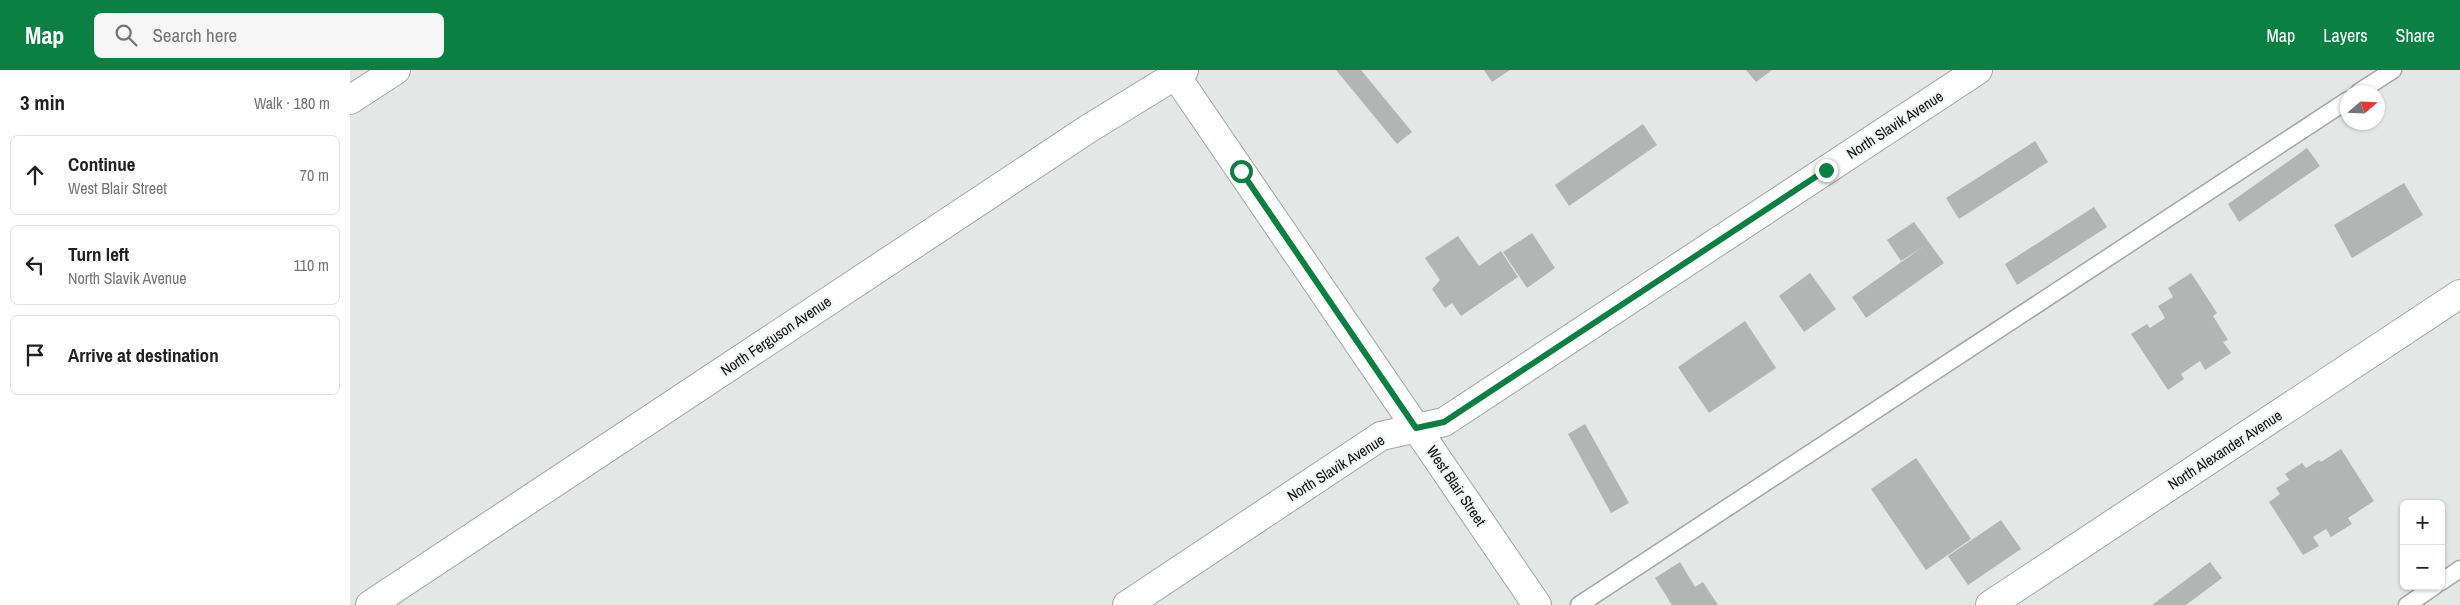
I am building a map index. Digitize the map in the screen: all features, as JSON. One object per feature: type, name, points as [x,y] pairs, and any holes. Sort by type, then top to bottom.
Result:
[{"type":"street","points":[[350,100],[396,70]]},
{"type":"street","name":"North Slavik Avenue","points":[[1127,605],[1381,436],[1444,422],[1978,70]]},
{"type":"street","name":"West Blair Street","points":[[1177,72],[1537,605]]},
{"type":"street","name":"North Ferguson Avenue","points":[[370,605],[1088,128],[1177,72]]},
{"type":"street","name":"North Alexander Avenue","points":[[1990,605],[2460,294]]},
{"type":"lane","points":[[2370,85],[2393,70]]},
{"type":"lane","points":[[1579,605],[2340,105]]},
{"type":"lane","points":[[2445,579],[2460,569]]},
{"type":"lane","points":[[2407,605],[2429,590]]},
{"type":"building","points":[[1336,70],[1361,70],[1412,132],[1397,144]]},
{"type":"building","points":[[1484,70],[1510,70],[1492,82]]},
{"type":"building","points":[[1746,70],[1772,70],[1756,82]]},
{"type":"building","points":[[1643,124],[1657,145],[1569,206],[1555,185]]},
{"type":"building","points":[[2035,141],[2048,162],[1959,219],[1946,198]]},
{"type":"building","points":[[2307,148],[2320,166],[2239,222],[2228,204]]},
{"type":"building","points":[[2404,183],[2423,215],[2352,258],[2334,225]]},
{"type":"building","points":[[2094,207],[2107,227],[2017,285],[2005,264]]},
{"type":"building","points":[[1914,222],[1944,263],[1866,318],[1852,297],[1924,246],[1901,261],[1887,240]]},
{"type":"building","points":[[1532,233],[1555,268],[1527,288],[1503,252]]},
{"type":"building","points":[[1458,236],[1479,266],[1501,251],[1518,277],[1461,316],[1452,303],[1445,308],[1432,289],[1440,280],[1425,258]]},
{"type":"building","points":[[1810,273],[1836,309],[1804,332],[1779,296]]},
{"type":"building","points":[[2191,273],[2217,313],[2213,316],[2228,340],[2223,342],[2231,353],[2205,370],[2200,361],[2181,374],[2184,379],[2168,390],[2131,334],[2147,324],[2150,328],[2165,318],[2158,306],[2173,297],[2168,288]]},
{"type":"building","points":[[1745,321],[1776,368],[1709,413],[1678,367]]},
{"type":"building","points":[[1585,424],[1629,503],[1611,513],[1568,434]]},
{"type":"building","points":[[2341,449],[2374,501],[2348,518],[2352,524],[2331,537],[2326,529],[2313,537],[2319,546],[2303,555],[2269,502],[2280,494],[2276,488],[2289,480],[2285,474],[2302,463],[2306,468],[2319,460],[2321,462]]},
{"type":"building","points":[[1916,458],[1971,539],[1926,570],[1871,489]]},
{"type":"building","points":[[2001,520],[2021,549],[1968,585],[1948,556]]},
{"type":"building","points":[[1680,562],[1695,587],[1703,582],[1718,605],[1672,605],[1655,578]]},
{"type":"building","points":[[2210,562],[2222,578],[2186,605],[2152,605]]},
{"type":"route","points":[[1241,171],[1416,428],[1444,422],[1826,170]]}]
